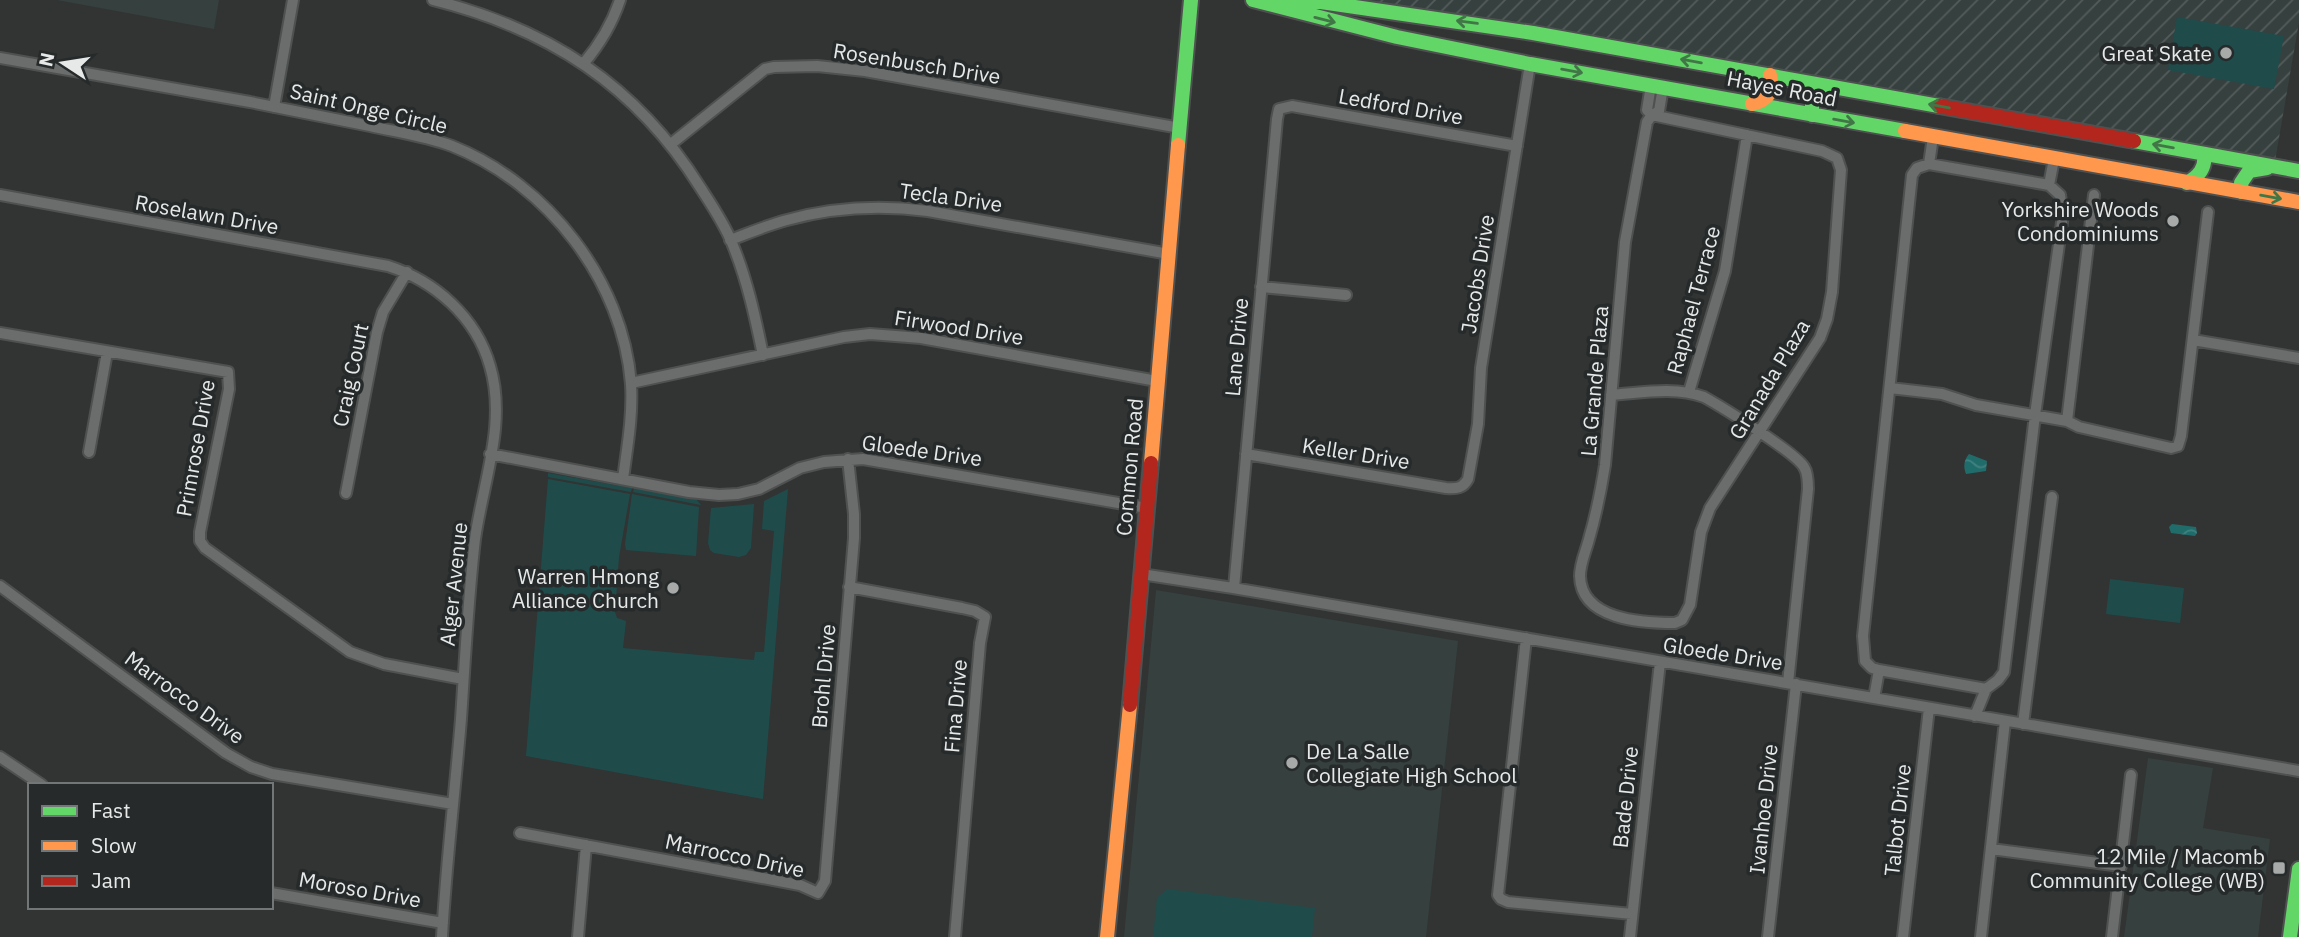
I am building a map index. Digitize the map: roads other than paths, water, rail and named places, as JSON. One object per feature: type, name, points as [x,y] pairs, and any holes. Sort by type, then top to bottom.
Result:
[{"type":"street","points":[[274,107],[293,0]]},
{"type":"street","points":[[433,0],[484,14],[523,30],[584,63],[635,107],[671,144],[705,194],[730,240],[754,308],[763,355]]},
{"type":"street","points":[[584,63],[598,47],[620,0]]},
{"type":"street","name":"Common Road","points":[[1107,937],[1191,0]]},
{"type":"street","name":"Hayes Road","points":[[1257,1],[1321,2],[1533,33],[2299,171]]},
{"type":"street","name":"Hayes Road","points":[[1257,1],[1397,37],[1530,64],[2299,202]]},
{"type":"street","points":[[1397,37],[1401,13]]},
{"type":"street","name":"Saint Onge Circle","points":[[0,58],[419,136],[478,158],[519,183],[550,212],[579,248],[598,278],[617,321],[631,383],[630,425],[623,479]]},
{"type":"street","name":"Jacobs Drive","points":[[1461,488],[1468,479],[1477,435],[1481,368],[1530,64]]},
{"type":"street","name":"Rosenbusch Drive","points":[[671,144],[745,87],[756,75],[774,67],[817,66],[865,71],[1180,128]]},
{"type":"street","points":[[1751,104],[1769,97],[1772,85],[1770,75]]},
{"type":"street","name":"La Grande Plaza","points":[[1632,618],[1601,611],[1592,604],[1586,596],[1580,577],[1601,491],[1627,233],[1647,122],[1652,115],[1647,110],[1657,86]]},
{"type":"street","points":[[1812,116],[1813,97],[1821,90],[1834,87]]},
{"type":"street","name":"Ledford Drive","points":[[1279,109],[1292,106],[1517,146]]},
{"type":"street","name":"Lane Drive","points":[[1234,589],[1279,109]]},
{"type":"street","name":"Granada Plaza","points":[[1632,618],[1675,623],[1688,613],[1699,540],[1706,518],[1820,338],[1832,292],[1841,170],[1837,158],[1831,154],[1652,115]]},
{"type":"street","name":"Raphael Terrace","points":[[1689,391],[1725,271],[1747,135]]},
{"type":"street","points":[[1929,164],[1933,137]]},
{"type":"street","points":[[2187,183],[2196,178],[2202,170],[2204,154]]},
{"type":"street","points":[[2049,185],[2054,159]]},
{"type":"street","points":[[1975,716],[1986,689],[1998,680],[2006,665],[2035,415],[2063,215],[2062,200],[2049,185],[1929,164],[1917,168],[1912,174],[1909,186],[1906,236],[1863,636],[1865,661],[1872,668],[1879,670],[1986,689]]},
{"type":"street","points":[[2242,192],[2241,183],[2249,171],[2278,167]]},
{"type":"street","name":"Roselawn Drive","points":[[0,195],[388,266],[407,272]]},
{"type":"street","points":[[2067,421],[2094,195]]},
{"type":"street","name":"Tecla Drive","points":[[730,240],[786,220],[821,212],[895,207],[1169,254]]},
{"type":"street","points":[[1889,387],[1942,394],[1976,405],[2067,421],[2079,428],[2175,448],[2180,443],[2208,212]]},
{"type":"street","name":"Alger Avenue","points":[[407,272],[446,297],[460,311],[490,364],[497,401],[491,454],[475,539],[442,937]]},
{"type":"street","name":"Craig Court","points":[[346,493],[377,332],[383,312],[407,272]]},
{"type":"street","points":[[1261,287],[1346,295]]},
{"type":"street","name":"Primrose Drive","points":[[0,333],[228,372],[229,389],[200,532],[200,541],[205,548],[350,652],[384,664],[463,679]]},
{"type":"street","name":"Firwood Drive","points":[[631,383],[844,337],[891,334],[1157,381]]},
{"type":"street","points":[[2193,340],[2299,358]]},
{"type":"street","points":[[89,452],[107,352]]},
{"type":"street","points":[[1611,395],[1689,391],[1715,403],[1759,433]]},
{"type":"street","name":"Ivanhoe Drive","points":[[1759,433],[1798,459],[1806,471],[1808,489],[1768,937]]},
{"type":"street","name":"Gloede Drive","points":[[491,454],[689,492],[719,495],[759,489],[800,468],[824,461],[878,460],[1147,508]]},
{"type":"street","name":"Keller Drive","points":[[1246,454],[1446,488],[1461,488]]},
{"type":"street","name":"Brohl Drive","points":[[818,893],[825,881],[849,587],[854,514],[848,459]]},
{"type":"street","points":[[2023,724],[2052,497]]},
{"type":"street","name":"Gloede Drive","points":[[1141,574],[2299,771]]},
{"type":"street","name":"Marrocco Drive","points":[[0,586],[226,753],[251,766],[272,774],[453,804]]},
{"type":"street","name":"Fina Drive","points":[[849,587],[962,608],[985,617],[980,643],[955,937]]},
{"type":"street","points":[[1526,638],[1498,895],[1508,902],[1632,914]]},
{"type":"street","name":"Bade Drive","points":[[1630,937],[1660,662]]},
{"type":"street","points":[[1874,698],[1879,670]]},
{"type":"street","name":"Talbot Drive","points":[[1903,937],[1928,708]]},
{"type":"street","points":[[1981,937],[2005,721]]},
{"type":"street","points":[[0,757],[40,783]]},
{"type":"street","points":[[2112,937],[2131,775]]},
{"type":"street","name":"Marrocco Drive","points":[[520,833],[800,885],[818,893]]},
{"type":"street","points":[[578,937],[586,845]]},
{"type":"street","points":[[1991,849],[2121,866]]},
{"type":"street","points":[[2290,937],[2299,869]]},
{"type":"street","name":"Moroso Drive","points":[[273,894],[443,923]]},
{"type":"water","points":[[1969,454],[1987,461],[1986,471],[1966,474],[1964,463]]},
{"type":"water","points":[[2172,524],[2196,527],[2197,533],[2195,536],[2171,533],[2169,527]]},
{"type":"place","name":"Great Skate","points":[[2226,53]]},
{"type":"place","name":"Yorkshire Woods Condominiums","points":[[2173,221]]},
{"type":"place","name":"Warren Hmong Alliance Church","points":[[673,588]]},
{"type":"place","name":"De La Salle Collegiate High School","points":[[1292,763]]},
{"type":"place","name":"12 Mile / Macomb Community College (WB)","points":[[2279,868]]}]
